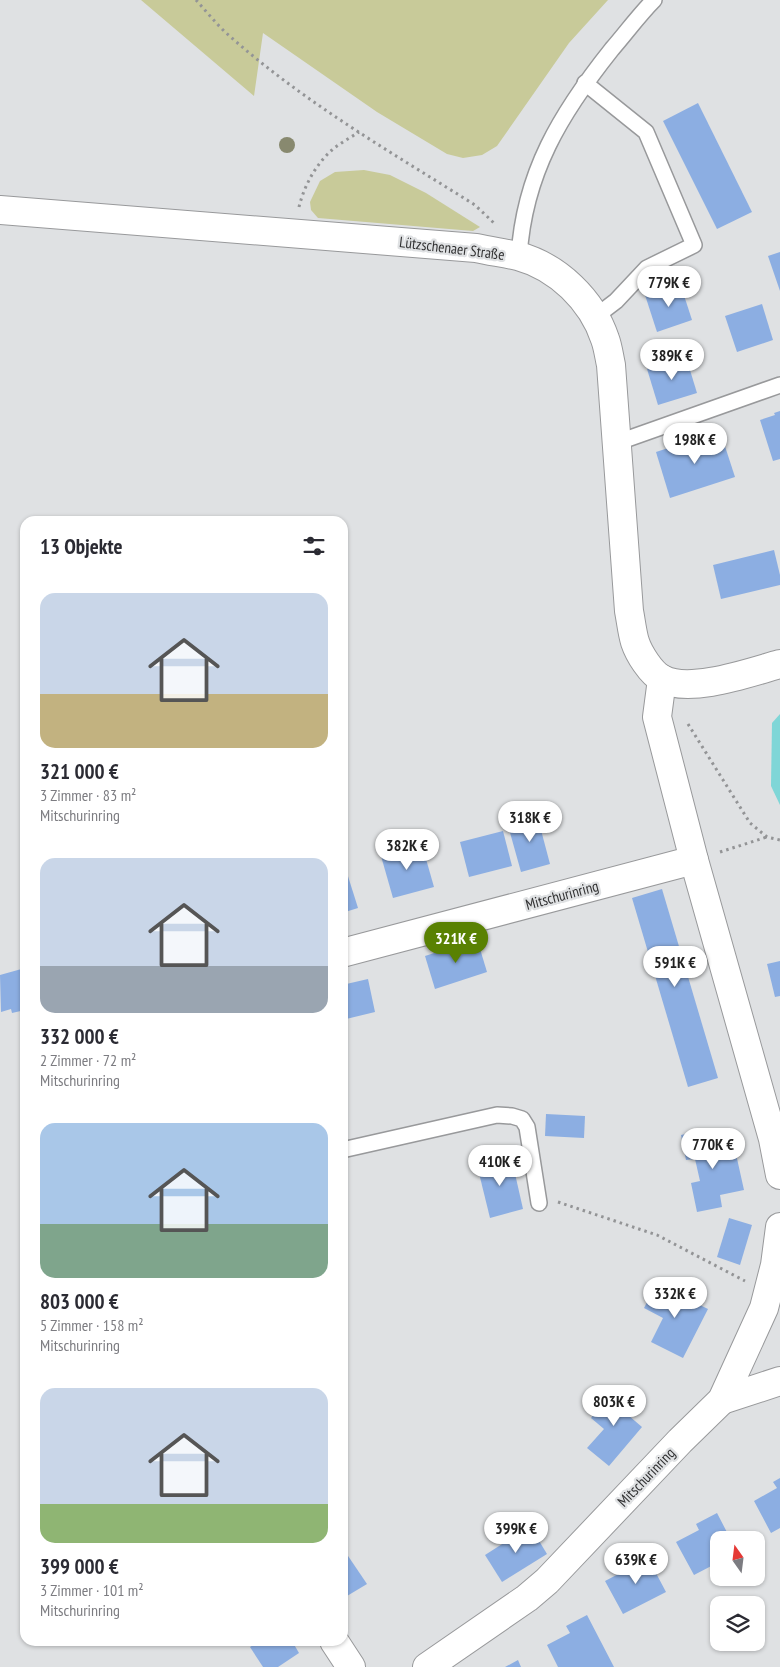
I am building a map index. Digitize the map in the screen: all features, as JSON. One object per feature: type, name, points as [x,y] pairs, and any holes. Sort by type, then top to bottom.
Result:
[{"type":"street","name":"Lützschenaer Straße","points":[[0,210],[476,248],[519,256],[546,267],[580,295],[595,317],[605,338],[611,365],[630,619],[635,642],[646,663],[662,679]]},
{"type":"street","points":[[780,664],[707,683],[684,684],[662,679],[657,717],[694,860],[773,1139],[780,1174]]},
{"type":"street","name":"Mitschurinring","points":[[348,951],[694,860]]},
{"type":"street","name":"Mitschurinring","points":[[427,1667],[527,1598],[547,1581],[680,1441],[722,1400],[764,1308],[780,1227]]},
{"type":"street","points":[[722,1400],[780,1381]]},
{"type":"street","points":[[337,1646],[351,1667]]},
{"type":"lane","points":[[519,256],[521,228],[537,169],[553,134],[585,83],[654,0]]},
{"type":"lane","points":[[585,83],[646,132],[694,244],[647,268],[616,301],[595,317]]},
{"type":"lane","points":[[616,443],[780,385]]},
{"type":"lane","points":[[348,1149],[497,1115],[512,1116],[522,1119],[527,1127],[539,1203]]},
{"type":"path","points":[[196,0],[224,30],[277,75],[321,108],[475,205],[497,226],[519,256]]},
{"type":"path","points":[[294,233],[300,204],[318,166],[333,149],[359,132]]},
{"type":"path","points":[[657,717],[684,718],[750,823],[767,837],[780,840]]},
{"type":"path","points":[[694,860],[767,837]]},
{"type":"path","points":[[539,1203],[561,1202],[657,1235],[768,1292]]},
{"type":"green space","points":[[141,0],[608,0],[569,43],[497,146],[482,155],[463,158],[447,154],[377,112],[263,33],[254,96]]},
{"type":"green space","points":[[364,170],[390,175],[426,193],[480,227],[473,231],[318,218],[311,210],[310,202],[320,181],[335,172]]},
{"type":"water","points":[[780,714],[780,805],[771,786],[772,723]]},
{"type":"building","points":[[698,103],[752,212],[717,229],[663,121]]},
{"type":"building","points":[[780,252],[780,291],[768,256]]},
{"type":"building","points":[[680,283],[692,320],[657,332],[645,295]]},
{"type":"building","points":[[762,304],[773,340],[737,352],[725,316]]},
{"type":"building","points":[[686,357],[697,393],[658,405],[647,369]]},
{"type":"building","points":[[780,411],[780,459],[773,461],[760,420],[775,415],[774,413]]},
{"type":"building","points":[[720,431],[735,477],[670,498],[656,452]]},
{"type":"building","points":[[774,550],[780,575],[780,585],[721,599],[713,565]]},
{"type":"building","points":[[536,811],[550,864],[521,872],[509,829],[522,826],[519,815]]},
{"type":"building","points":[[503,831],[512,866],[469,877],[460,842]]},
{"type":"building","points":[[422,845],[434,887],[393,898],[381,856]]},
{"type":"building","points":[[348,876],[358,908],[348,911]]},
{"type":"building","points":[[662,889],[718,1078],[688,1087],[632,898]]},
{"type":"building","points":[[477,939],[487,972],[435,989],[425,956]]},
{"type":"building","points":[[780,961],[780,996],[775,997],[767,964]]},
{"type":"building","points":[[20,969],[20,1011],[12,1013],[11,1009],[1,1012],[0,975]]},
{"type":"building","points":[[368,979],[375,1012],[348,1019],[348,984]]},
{"type":"building","points":[[546,1114],[585,1116],[584,1138],[545,1136]]},
{"type":"building","points":[[695,1132],[705,1142],[732,1136],[744,1190],[720,1195],[722,1207],[697,1212],[691,1183],[700,1181],[695,1159],[686,1160],[681,1135]]},
{"type":"building","points":[[511,1156],[523,1209],[490,1218],[477,1165]]},
{"type":"building","points":[[729,1218],[752,1225],[740,1265],[717,1257]]},
{"type":"building","points":[[658,1281],[677,1290],[675,1293],[708,1309],[683,1358],[651,1342],[663,1318],[644,1308]]},
{"type":"building","points":[[617,1387],[638,1404],[628,1415],[642,1427],[609,1466],[587,1448],[604,1429],[591,1418]]},
{"type":"building","points":[[780,1478],[780,1528],[771,1533],[754,1501],[777,1488],[773,1482]]},
{"type":"building","points":[[717,1513],[726,1531],[710,1531],[710,1567],[694,1575],[676,1542],[699,1530],[696,1524]]},
{"type":"building","points":[[530,1526],[547,1554],[502,1582],[485,1555]]},
{"type":"building","points":[[640,1555],[643,1561],[648,1558],[666,1592],[623,1614],[605,1581],[630,1568],[627,1562]]},
{"type":"building","points":[[348,1556],[367,1584],[348,1595]]},
{"type":"building","points":[[587,1615],[614,1667],[558,1667],[547,1645],[570,1633],[566,1626]]},
{"type":"building","points":[[295,1646],[299,1653],[278,1667],[263,1667],[250,1647]]},
{"type":"building","points":[[518,1660],[521,1667],[505,1667]]}]
